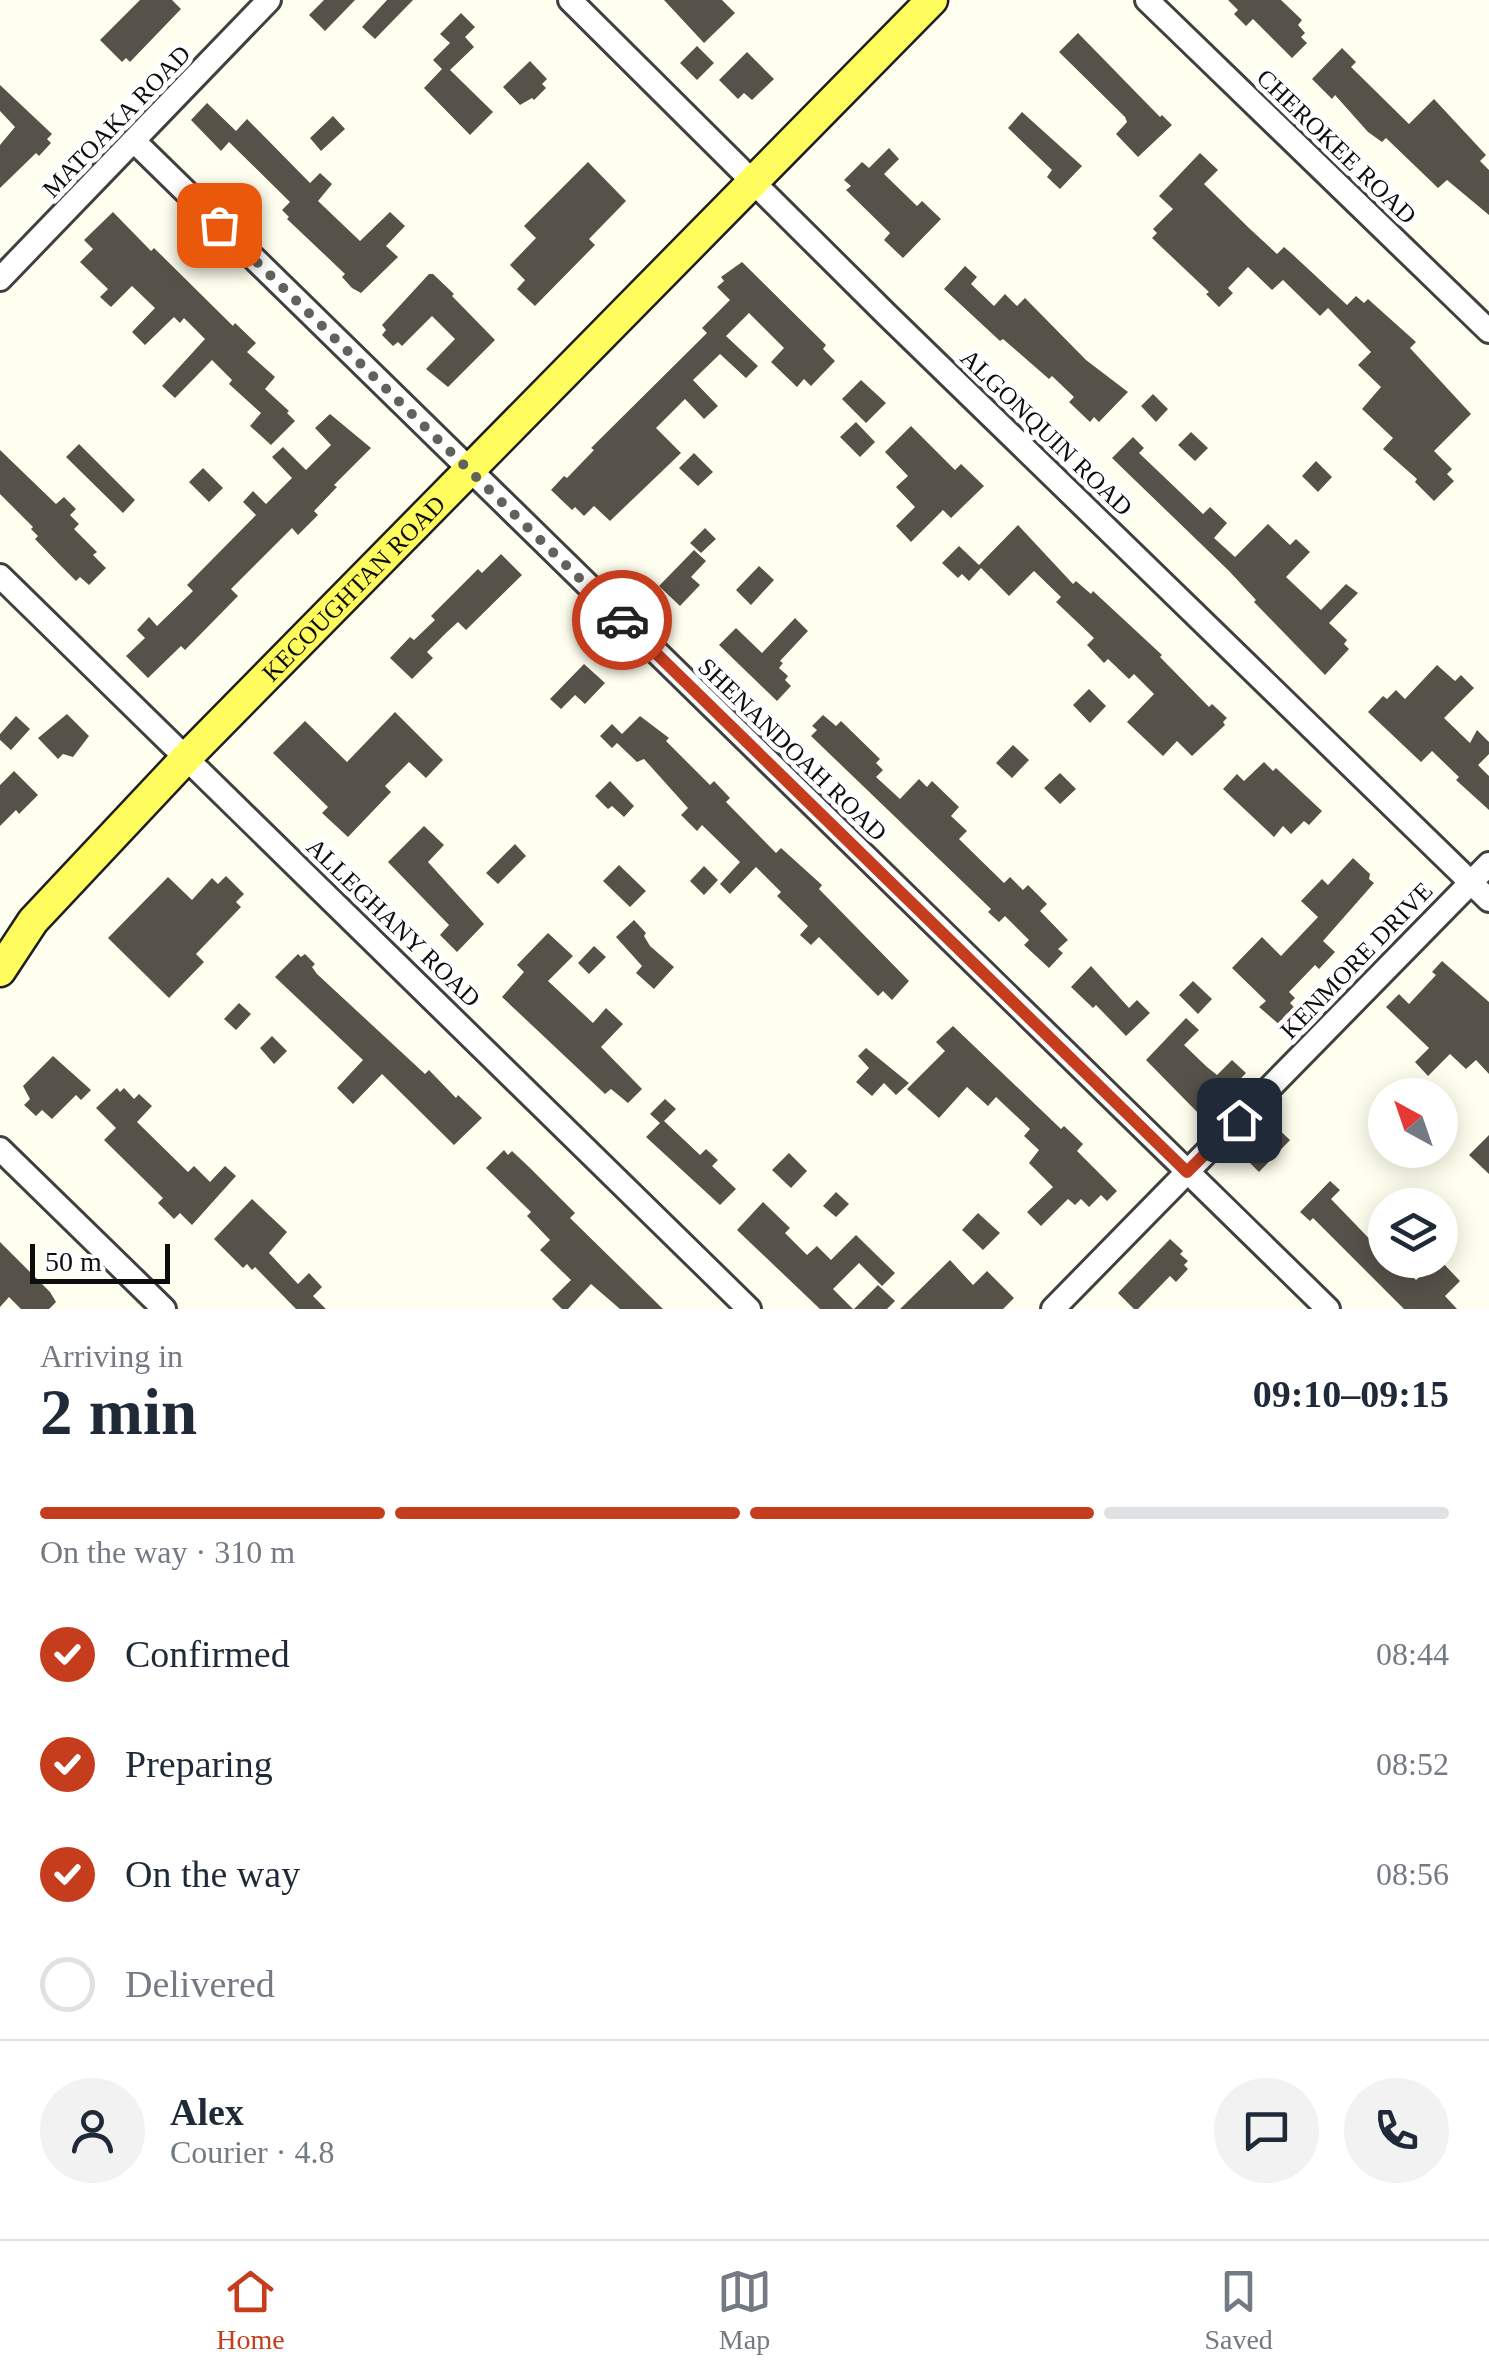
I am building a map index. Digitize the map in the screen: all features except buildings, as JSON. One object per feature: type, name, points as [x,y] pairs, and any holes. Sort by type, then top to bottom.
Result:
[{"type":"main road","name":"KECOUGHTAN ROAD","points":[[0,970],[33,920],[187,757],[932,0]]},
{"type":"street","name":"MATOAKA ROAD","points":[[0,279],[269,0]]},
{"type":"street","name":"ALGONQUIN ROAD","points":[[570,0],[885,314],[1489,900]]},
{"type":"street","name":"CHEROKEE ROAD","points":[[1147,0],[1489,331]]},
{"type":"street","name":"SHENANDOAH ROAD","points":[[135,142],[1328,1309]]},
{"type":"street","name":"ALLEGHANY ROAD","points":[[0,576],[749,1309]]},
{"type":"street","name":"KENMORE DRIVE","points":[[1053,1309],[1489,864]]},
{"type":"street","points":[[0,1149],[164,1309]]},
{"type":"way so far","points":[[219,225],[622,620]]},
{"type":"route","points":[[622,620],[1187,1172],[1239,1120]]}]
